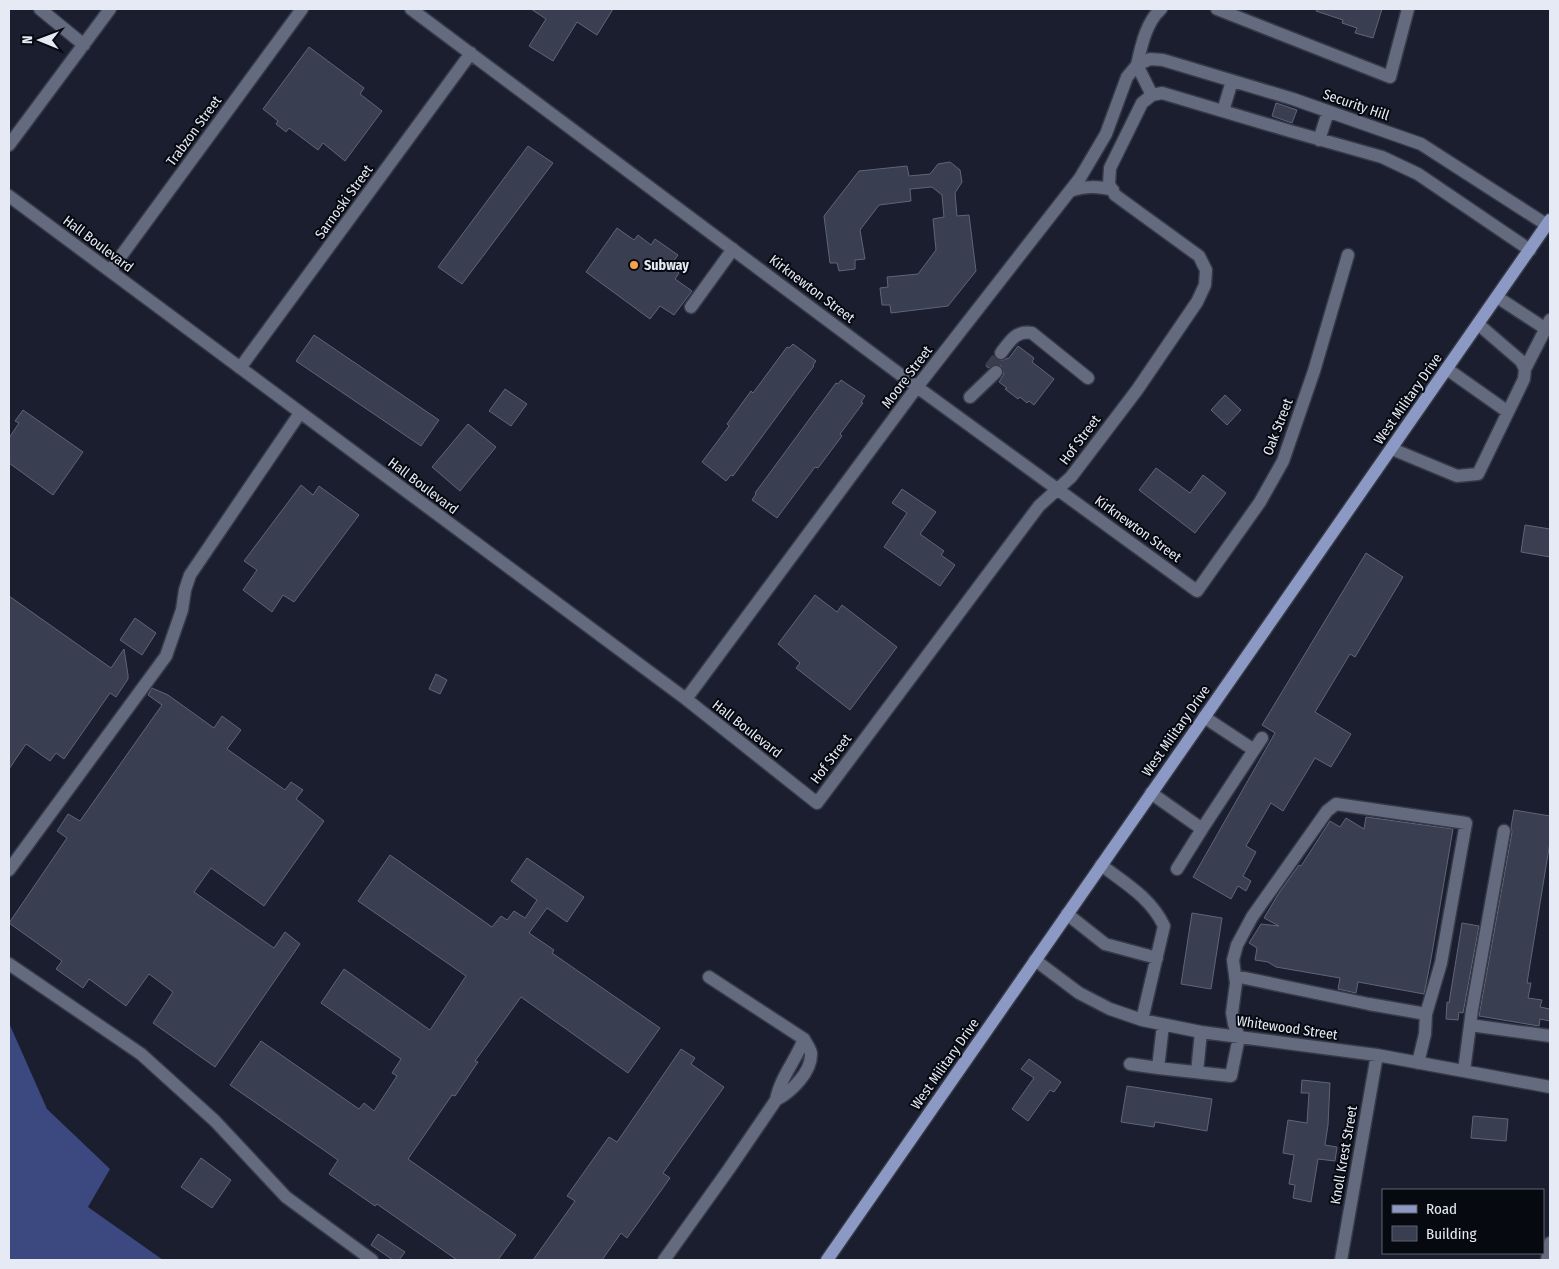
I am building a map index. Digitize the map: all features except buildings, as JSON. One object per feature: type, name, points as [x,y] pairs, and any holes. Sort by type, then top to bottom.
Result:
[{"type":"main road","name":"West Military Drive","points":[[827,1260],[1549,223]]},
{"type":"street","points":[[40,9],[84,45]]},
{"type":"street","points":[[9,145],[110,9]]},
{"type":"street","name":"Trabzon Street","points":[[110,272],[302,9]]},
{"type":"street","name":"Kirknewton Street","points":[[411,9],[918,387],[1197,591]]},
{"type":"street","name":"Moore Street","points":[[686,699],[918,387],[1080,178],[1106,134],[1127,77],[1137,65],[1143,39],[1156,13],[1161,9]]},
{"type":"street","points":[[1217,9],[1390,77],[1408,9]]},
{"type":"street","name":"Sarnoski Street","points":[[240,368],[471,53]]},
{"type":"street","name":"Security Hill","points":[[1137,65],[1150,59],[1163,60],[1328,112],[1421,144],[1549,223]]},
{"type":"street","points":[[1137,65],[1152,95]]},
{"type":"street","points":[[1223,111],[1232,81]]},
{"type":"street","points":[[1113,190],[1109,184],[1110,168],[1142,103],[1152,95],[1162,92],[1319,140],[1382,157],[1418,174],[1530,250]]},
{"type":"street","points":[[1319,140],[1328,112]]},
{"type":"street","points":[[1070,191],[1092,186],[1113,190]]},
{"type":"street","name":"Hof Street","points":[[818,803],[1040,506],[1071,477],[1137,390],[1197,302],[1205,285],[1206,270],[1199,256],[1117,197],[1113,190]]},
{"type":"street","name":"Hall Boulevard","points":[[9,196],[686,699],[818,803]]},
{"type":"street","points":[[691,306],[733,249]]},
{"type":"street","name":"Oak Street","points":[[1197,591],[1260,502],[1283,461],[1314,371],[1348,255]]},
{"type":"street","points":[[1392,448],[1456,476],[1478,474],[1524,379],[1525,369],[1548,324],[1497,297]]},
{"type":"street","points":[[1478,324],[1521,361],[1525,369]]},
{"type":"street","points":[[1004,355],[1020,340],[1027,339],[1087,380]]},
{"type":"street","points":[[1447,369],[1508,412]]},
{"type":"street","points":[[970,397],[993,370]]},
{"type":"street","points":[[9,870],[166,656],[182,610],[185,590],[190,576],[300,413]]},
{"type":"street","points":[[1204,717],[1254,750]]},
{"type":"street","points":[[1177,869],[1262,738]]},
{"type":"street","points":[[1151,793],[1202,829]]},
{"type":"street","points":[[1130,1064],[1231,1076],[1239,1037],[1232,1013],[1235,976],[1233,960],[1236,945],[1252,917],[1327,811],[1336,804],[1466,823],[1441,963],[1426,1014],[1425,1034],[1418,1063]]},
{"type":"street","points":[[1464,1071],[1470,1025],[1504,830]]},
{"type":"street","points":[[1101,865],[1139,892],[1158,914],[1164,926],[1142,1020]]},
{"type":"street","points":[[1067,914],[1105,944],[1157,958]]},
{"type":"street","name":"Whitewood Street","points":[[1035,960],[1079,992],[1110,1009],[1142,1020],[1201,1032],[1376,1055],[1550,1087]]},
{"type":"street","points":[[9,964],[141,1054],[215,1121],[286,1196],[372,1260]]},
{"type":"street","points":[[1235,976],[1426,1014]]},
{"type":"street","points":[[664,1260],[776,1100],[788,1092],[808,1066],[810,1050],[804,1039],[709,977]]},
{"type":"street","points":[[1158,1068],[1163,1025]]},
{"type":"street","points":[[1470,1025],[1550,1036]]},
{"type":"street","points":[[1198,1072],[1201,1032]]},
{"type":"street","name":"Knoll Krest Street","points":[[1341,1260],[1376,1055]]},
{"type":"street","points":[[1547,1260],[1550,1243]]},
{"type":"shaded area","points":[[9,1023],[47,1109],[110,1169],[88,1207],[163,1260],[9,1260]]},
{"type":"tunnel","points":[[990,368],[1001,353]]},
{"type":"place","name":"Subway","points":[[634,265]]}]
